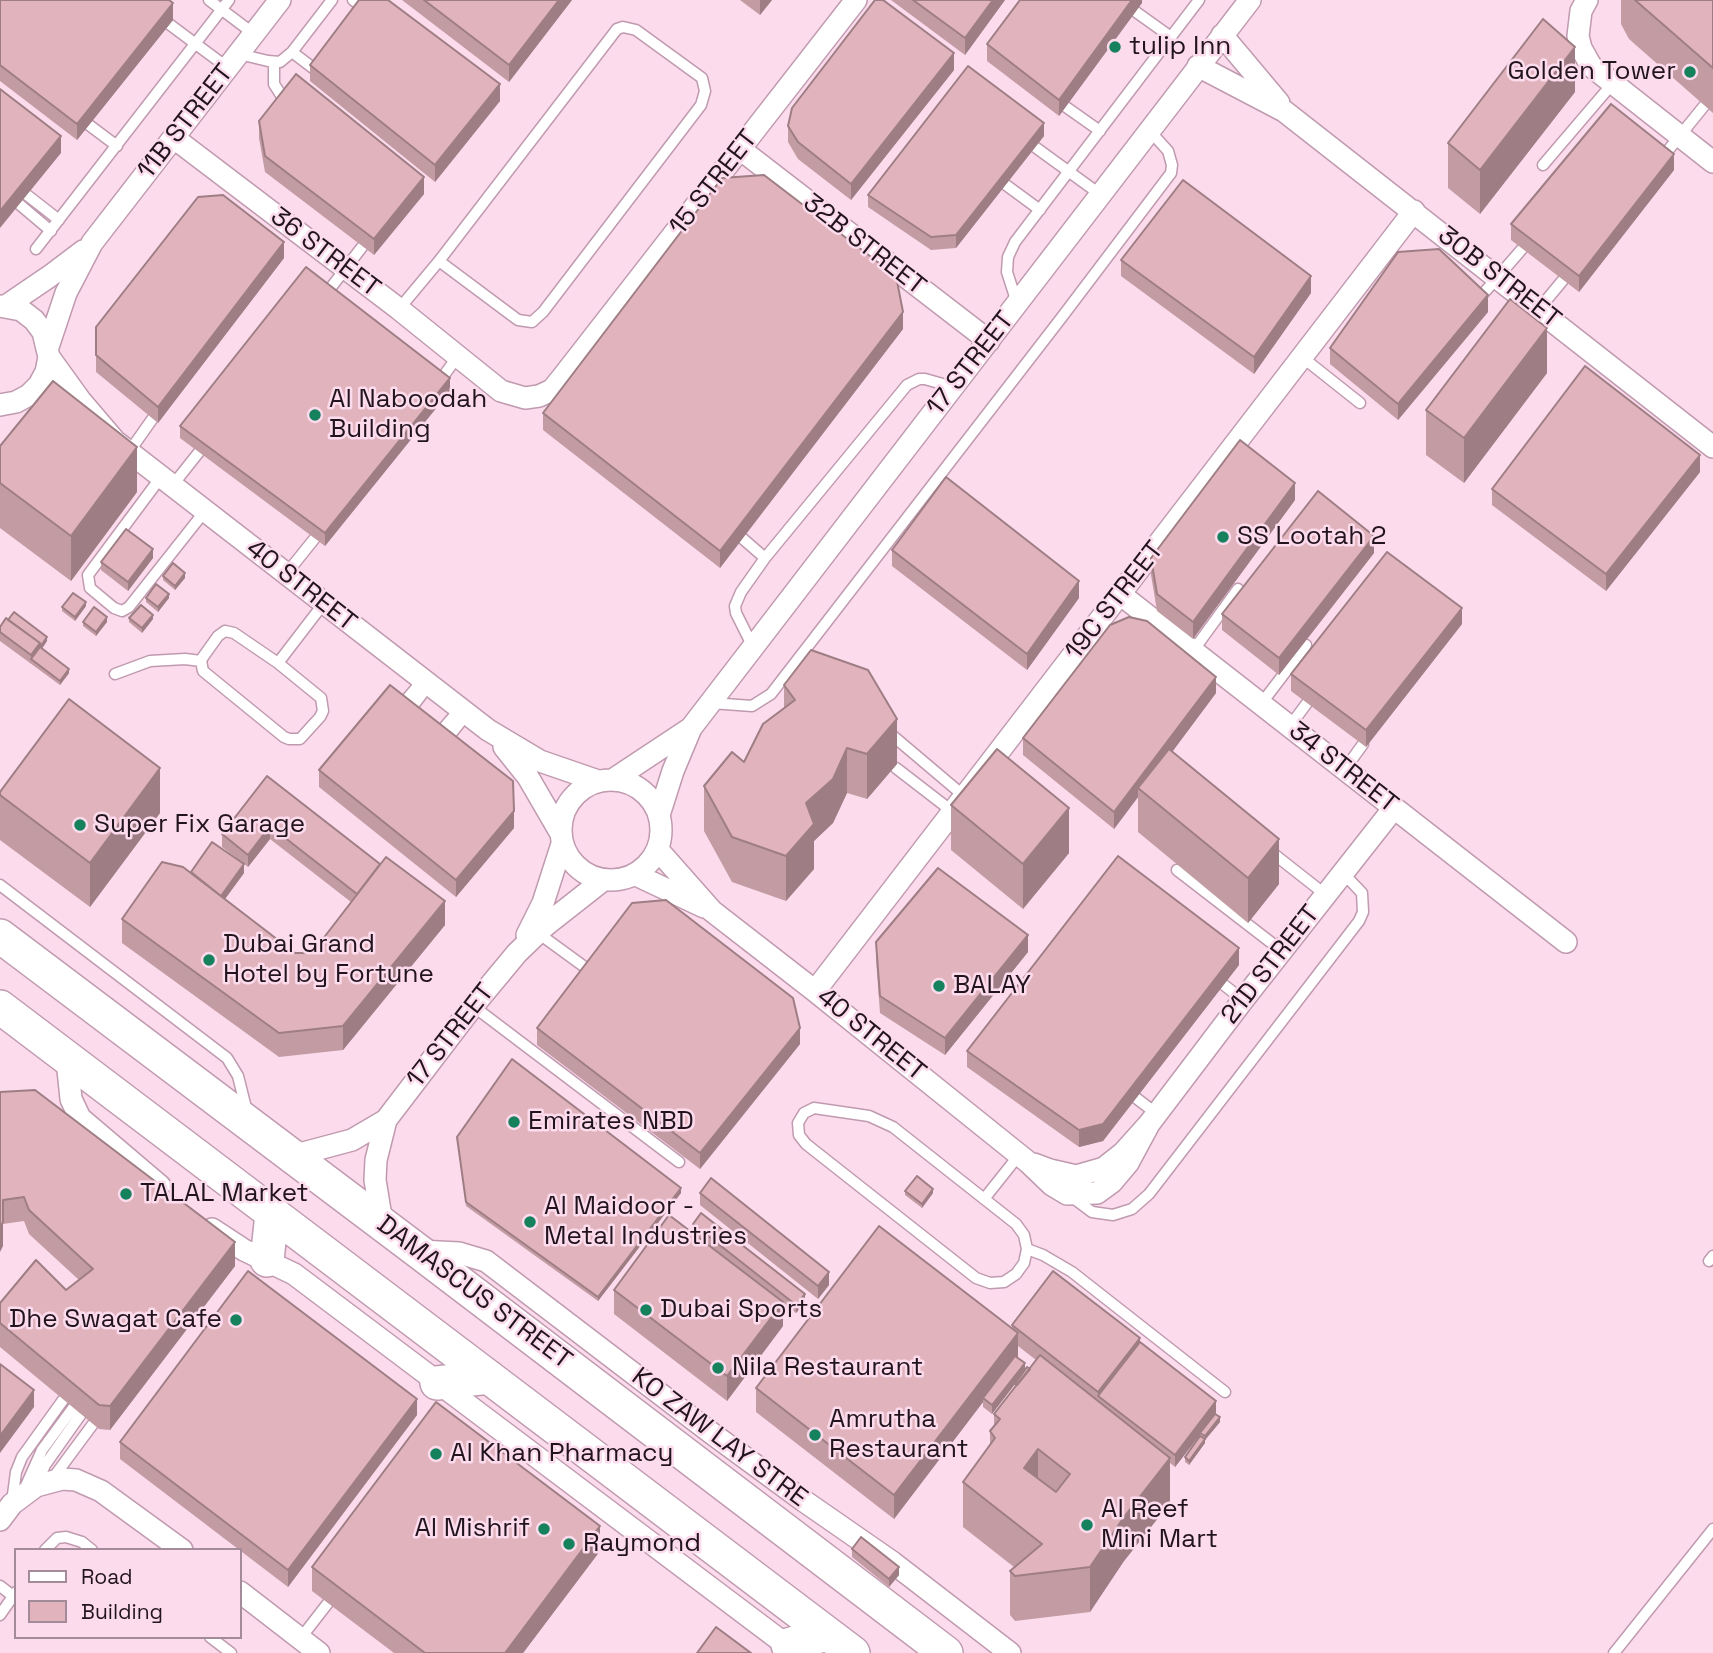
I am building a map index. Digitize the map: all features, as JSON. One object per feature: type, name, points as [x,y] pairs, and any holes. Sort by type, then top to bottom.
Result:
[{"type":"main road","name":"DAMASCUS STREET","points":[[0,936],[946,1653]]},
{"type":"main road","points":[[0,1007],[840,1643]]},
{"type":"main road","points":[[267,1260],[272,1214]]},
{"type":"main road","points":[[437,1383],[489,1377]]},
{"type":"main road","points":[[793,1649],[840,1643]]},
{"type":"street","name":"11B STREET","points":[[4,405],[29,395],[39,385],[46,372],[48,352],[66,293],[92,243],[280,0]]},
{"type":"street","name":"15 STREET","points":[[475,369],[501,391],[513,396],[525,398],[555,392],[571,366],[856,0]]},
{"type":"street","name":"17 STREET","points":[[659,815],[691,728],[1251,0]]},
{"type":"street","points":[[1579,0],[1565,24],[1566,46],[1577,64],[1586,71],[1610,80]]},
{"type":"street","points":[[1587,0],[1581,11],[1578,36],[1591,66],[1610,80],[1638,108],[1713,162]]},
{"type":"street","name":"30B STREET","points":[[1222,36],[1284,111]]},
{"type":"street","name":"30B STREET","points":[[1198,66],[1284,111],[1539,309],[1626,384],[1707,442]]},
{"type":"street","name":"36 STREET","points":[[174,138],[291,232],[346,268],[475,369]]},
{"type":"street","name":"32B STREET","points":[[740,149],[989,341]]},
{"type":"street","name":"19C STREET","points":[[816,991],[1120,594],[1205,494],[1302,357],[1414,211]]},
{"type":"street","name":"11B STREET","points":[[3,306],[51,276],[92,243]]},
{"type":"street","name":"40 STREET","points":[[3,306],[21,310],[34,320],[43,332],[48,352],[80,400],[122,446],[166,481],[488,730],[540,761],[606,780]]},
{"type":"street","name":"15 STREET","points":[[475,369],[506,381],[533,384],[546,381],[571,366]]},
{"type":"street","points":[[4,405],[41,411]]},
{"type":"street","name":"40 STREET","points":[[78,425],[122,446]]},
{"type":"street","name":"34 STREET","points":[[1120,594],[1200,661],[1290,726],[1566,942]]},
{"type":"street","name":"17 STREET","points":[[606,780],[691,728]]},
{"type":"street","name":"40 STREET","points":[[488,730],[528,778],[561,838]]},
{"type":"street","points":[[606,780],[629,783],[642,790],[659,815],[661,833],[657,850],[648,864],[636,875],[620,881],[603,881],[584,874],[570,861],[561,838],[562,815],[570,800],[583,788],[606,780]]},
{"type":"street","name":"21D STREET","points":[[1023,1158],[1063,1174],[1076,1176],[1090,1174],[1115,1160],[1153,1119],[1394,808]]},
{"type":"street","name":"17 STREET","points":[[517,953],[543,903],[561,838]]},
{"type":"street","name":"40 STREET","points":[[657,850],[712,911],[1023,1158]]},
{"type":"street","name":"40 STREET","points":[[636,875],[712,911]]},
{"type":"street","name":"17 STREET","points":[[292,1156],[352,1140],[386,1120],[517,953],[603,881]]},
{"type":"street","points":[[0,1028],[38,1036]]},
{"type":"street","points":[[67,1059],[71,1099],[80,1118],[175,1199]]},
{"type":"street","name":"21D STREET","points":[[1067,1194],[1097,1194],[1112,1182],[1128,1163],[1153,1119]]},
{"type":"street","name":"17 STREET","points":[[382,1223],[375,1180],[376,1160],[386,1120]]},
{"type":"street","points":[[1023,1158],[1052,1185],[1067,1194]]},
{"type":"street","points":[[197,1216],[231,1243],[293,1273],[793,1649]]},
{"type":"street","name":"KO ZAW LAY STRE","points":[[418,1251],[468,1255],[486,1261],[710,1432],[804,1502],[892,1562],[1010,1653]]},
{"type":"street","points":[[24,1497],[76,1480],[101,1491],[179,1548]]},
{"type":"street","points":[[242,1594],[319,1653]]},
{"type":"lane","points":[[209,0],[225,5],[254,34]]},
{"type":"lane","points":[[169,24],[196,44],[233,61],[280,62],[292,52],[332,0]]},
{"type":"lane","points":[[353,0],[365,9]]},
{"type":"lane","points":[[1017,305],[1007,272],[1008,257],[1015,243],[1199,0]]},
{"type":"lane","points":[[36,249],[225,5]]},
{"type":"lane","points":[[1136,12],[1171,37]]},
{"type":"lane","points":[[399,309],[617,29],[623,27],[636,30],[702,78],[705,91],[701,105],[543,312],[532,322],[518,320],[439,261]]},
{"type":"lane","points":[[292,52],[317,71]]},
{"type":"lane","points":[[274,62],[274,84],[286,103]]},
{"type":"lane","points":[[1543,165],[1610,80]]},
{"type":"lane","points":[[1661,159],[1704,106]]},
{"type":"lane","points":[[1066,107],[1100,131]]},
{"type":"lane","points":[[89,125],[117,146]]},
{"type":"lane","points":[[711,703],[752,706],[771,694],[1143,220],[1167,179],[1172,165],[1168,151],[1150,131]]},
{"type":"lane","points":[[1035,147],[1102,196]]},
{"type":"lane","points":[[1006,185],[1040,210]]},
{"type":"lane","points":[[27,195],[59,220]]},
{"type":"lane","points":[[19,204],[51,231]]},
{"type":"lane","points":[[326,294],[362,247]]},
{"type":"lane","points":[[1476,302],[1522,249]]},
{"type":"lane","points":[[1539,309],[1563,280]]},
{"type":"lane","points":[[439,382],[458,356]]},
{"type":"lane","points":[[1302,357],[1360,403]]},
{"type":"lane","points":[[753,647],[735,606],[765,558],[907,385],[925,379],[953,387]]},
{"type":"lane","points":[[122,446],[153,418]]},
{"type":"lane","points":[[199,452],[166,481],[88,575],[90,588],[114,608],[122,611],[129,607],[205,511]]},
{"type":"lane","points":[[286,574],[314,538]]},
{"type":"lane","points":[[742,538],[765,558]]},
{"type":"lane","points":[[1200,661],[1238,589]]},
{"type":"lane","points":[[278,663],[324,603]]},
{"type":"lane","points":[[230,631],[278,663],[316,693],[323,704],[320,717],[300,739],[284,737],[206,676],[201,661],[221,633],[230,631]]},
{"type":"lane","points":[[1261,704],[1306,645]]},
{"type":"lane","points":[[114,674],[150,661],[201,661]]},
{"type":"lane","points":[[402,712],[426,682]]},
{"type":"lane","points":[[1290,726],[1307,703]]},
{"type":"lane","points":[[439,741],[463,711]]},
{"type":"lane","points":[[886,730],[959,804]]},
{"type":"lane","points":[[1345,769],[1363,744]]},
{"type":"lane","points":[[896,768],[959,804]]},
{"type":"lane","points":[[1260,843],[1326,895]]},
{"type":"lane","points":[[1177,870],[1282,950]]},
{"type":"lane","points":[[1067,1194],[1092,1212],[1113,1215],[1132,1209],[1149,1194],[1359,921],[1363,912],[1362,893],[1343,873]]},
{"type":"lane","points":[[0,885],[227,1058],[238,1076],[250,1125]]},
{"type":"lane","points":[[538,933],[586,968]]},
{"type":"lane","points":[[1224,985],[1243,1000]]},
{"type":"lane","points":[[473,1006],[679,1162]]},
{"type":"lane","points":[[1136,1098],[1153,1119]]},
{"type":"lane","points":[[814,1108],[878,1120],[893,1127],[1016,1224],[1024,1236],[1027,1249],[1024,1263],[1016,1275],[1004,1282],[990,1283],[976,1279],[806,1144],[799,1135],[798,1124],[804,1113],[814,1108]]},
{"type":"lane","points":[[984,1199],[1023,1158]]},
{"type":"lane","points":[[1027,1249],[1072,1272],[1225,1392]]},
{"type":"lane","points":[[24,1497],[14,1480],[22,1457],[62,1400]]},
{"type":"lane","points":[[24,1497],[28,1478],[42,1450],[77,1411]]},
{"type":"lane","points":[[24,1497],[93,1424]]},
{"type":"lane","points":[[1614,1653],[1713,1529]]},
{"type":"lane","points":[[47,1548],[57,1538],[66,1536],[90,1548]]},
{"type":"lane","points":[[0,1615],[14,1595]]},
{"type":"lane","points":[[300,1639],[328,1603]]},
{"type":"lane","points":[[213,1639],[231,1653]]},
{"type":"building","points":[[0,0],[169,0],[173,3],[77,124],[0,65]]},
{"type":"building","points":[[359,0],[388,0],[500,84],[435,165],[310,65]]},
{"type":"building","points":[[424,0],[559,0],[509,65]]},
{"type":"building","points":[[875,0],[883,0],[954,53],[851,184],[798,142],[788,126],[792,108]]},
{"type":"building","points":[[913,0],[993,0],[965,38]]},
{"type":"building","points":[[1020,0],[1132,0],[1059,100],[987,44]]},
{"type":"building","points":[[1635,0],[1713,0],[1713,68]]},
{"type":"building","points":[[1543,19],[1575,47],[1480,170],[1448,143]]},
{"type":"building","points":[[968,66],[1044,123],[956,235],[931,237],[868,195]]},
{"type":"building","points":[[296,74],[424,177],[374,239],[265,156],[259,121]]},
{"type":"building","points":[[0,89],[61,136],[0,211]]},
{"type":"building","points":[[1611,104],[1674,154],[1579,276],[1511,224]]},
{"type":"building","points":[[764,175],[896,276],[903,312],[720,551],[543,413],[722,178]]},
{"type":"building","points":[[1183,180],[1311,276],[1254,357],[1121,260]]},
{"type":"building","points":[[223,195],[284,242],[158,407],[96,355],[96,327],[198,197]]},
{"type":"building","points":[[1439,249],[1488,295],[1398,404],[1330,348],[1398,252]]},
{"type":"building","name":"Al Naboodah Building","points":[[306,267],[450,378],[325,533],[180,426]]},
{"type":"building","points":[[1510,299],[1547,328],[1464,438],[1426,410]]},
{"type":"building","points":[[1585,366],[1700,455],[1606,574],[1492,489]]},
{"type":"building","points":[[53,381],[137,447],[71,536],[0,483],[0,446]]},
{"type":"building","name":"SS Lootah 2","points":[[1240,440],[1295,483],[1193,622],[1157,594],[1151,558]]},
{"type":"building","points":[[946,477],[1079,581],[1027,654],[892,550]]},
{"type":"building","points":[[1318,491],[1374,536],[1279,658],[1222,614]]},
{"type":"building","points":[[126,529],[153,549],[128,582],[101,562]]},
{"type":"building","points":[[1387,552],[1462,608],[1366,730],[1291,674]]},
{"type":"building","points":[[173,563],[185,573],[175,586],[163,576]]},
{"type":"building","points":[[156,584],[169,594],[158,607],[146,598]]},
{"type":"building","points":[[73,593],[86,602],[75,617],[62,607]]},
{"type":"building","points":[[141,605],[153,615],[142,628],[129,618]]},
{"type":"building","points":[[94,607],[107,617],[96,632],[83,622]]},
{"type":"building","points":[[14,612],[47,637],[40,647],[40,643],[8,620]]},
{"type":"building","points":[[1129,617],[1147,621],[1216,677],[1114,812],[1023,738],[1110,625]]},
{"type":"building","points":[[6,618],[40,643],[31,655],[0,632]]},
{"type":"building","points":[[40,647],[69,669],[60,681],[31,659]]},
{"type":"building","points":[[811,650],[868,670],[897,719],[867,754],[847,748],[833,779],[806,803],[814,824],[786,856],[732,837],[704,786],[732,752],[744,762],[763,724],[795,700],[784,685]]},
{"type":"building","points":[[390,685],[513,781],[514,811],[456,880],[319,770]]},
{"type":"building","points":[[69,699],[160,768],[90,863],[0,795]]},
{"type":"building","points":[[997,749],[1069,808],[1023,864],[951,805]]},
{"type":"building","points":[[1169,749],[1279,839],[1248,878],[1138,788]]},
{"type":"building","points":[[267,776],[380,864],[357,894],[270,826],[248,855],[222,834]]},
{"type":"building","points":[[212,842],[244,864],[221,896],[191,872]]},
{"type":"building","points":[[1118,856],[1239,948],[1103,1124],[1079,1130],[967,1051]]},
{"type":"building","name":"Dubai Grand Hotel by Fortune","points":[[386,857],[445,901],[343,1026],[279,1033],[122,919],[162,862],[183,867],[295,953],[312,953]]},
{"type":"building","name":"BALAY","points":[[938,868],[1028,935],[945,1038],[880,996],[876,942]]},
{"type":"building","points":[[666,900],[793,998],[800,1028],[700,1153],[537,1028],[632,903]]},
{"type":"building","points":[[512,1059],[681,1188],[598,1297],[466,1202],[457,1137]]},
{"type":"building","points":[[35,1090],[235,1242],[110,1406],[99,1405],[0,1323],[0,1303],[36,1260],[66,1290],[93,1269],[29,1210],[24,1197],[3,1200],[3,1222],[0,1228],[0,1092]]},
{"type":"building","points":[[917,1176],[933,1189],[922,1204],[905,1191]]},
{"type":"building","points":[[711,1178],[829,1272],[818,1286],[700,1193]]},
{"type":"building","points":[[701,1213],[805,1294],[796,1305],[693,1224]]},
{"type":"building","points":[[669,1215],[783,1302],[727,1376],[614,1290]]},
{"type":"building","points":[[879,1226],[1018,1333],[894,1495],[756,1388]]},
{"type":"building","points":[[248,1271],[417,1399],[288,1570],[120,1442]]},
{"type":"building","points":[[1053,1271],[1140,1338],[1098,1392],[1012,1325]]},
{"type":"building","points":[[1140,1342],[1216,1401],[1175,1455],[1098,1396]]},
{"type":"building","points":[[1040,1355],[1170,1458],[1124,1517],[1090,1567],[1015,1576],[1010,1571],[1042,1544],[963,1482],[995,1438],[990,1431],[1000,1419],[994,1414]],"holes":[[[1038,1449],[1070,1474],[1056,1492],[1024,1468]]]},
{"type":"building","points":[[1015,1356],[1025,1363],[992,1405],[983,1398]]},
{"type":"building","points":[[0,1364],[34,1390],[0,1436]]},
{"type":"building","points":[[1027,1367],[1030,1369],[1017,1385],[1015,1384]]},
{"type":"building","points":[[436,1402],[600,1526],[505,1653],[425,1653],[312,1567]]},
{"type":"building","points":[[1215,1414],[1220,1417],[1205,1436],[1200,1433]]},
{"type":"building","points":[[1200,1436],[1205,1439],[1189,1461],[1185,1457]]},
{"type":"building","points":[[861,1537],[899,1567],[889,1579],[852,1549]]},
{"type":"building","points":[[716,1627],[751,1653],[697,1653]]},
{"type":"place","name":"tulip Inn","points":[[1115,47]]},
{"type":"place","name":"Golden Tower","points":[[1690,72]]},
{"type":"place","name":"Al Naboodah Building","points":[[315,415]]},
{"type":"place","name":"SS Lootah 2","points":[[1223,537]]},
{"type":"place","name":"Super Fix Garage","points":[[80,825]]},
{"type":"place","name":"Dubai Grand Hotel by Fortune","points":[[209,960]]},
{"type":"place","name":"BALAY","points":[[939,986]]},
{"type":"place","name":"Emirates NBD","points":[[514,1122]]},
{"type":"place","name":"TALAL Market","points":[[126,1194]]},
{"type":"place","name":"Al Maidoor - Metal Industries","points":[[530,1222]]},
{"type":"place","name":"Dubai Sports","points":[[646,1310]]},
{"type":"place","name":"Dhe Swagat Cafe","points":[[236,1320]]},
{"type":"place","name":"Nila Restaurant","points":[[718,1368]]},
{"type":"place","name":"Amrutha Restaurant","points":[[815,1435]]},
{"type":"place","name":"Al Khan Pharmacy","points":[[436,1454]]},
{"type":"place","name":"Al Reef Mini Mart","points":[[1087,1525]]},
{"type":"place","name":"Al Mishrif","points":[[544,1529]]},
{"type":"place","name":"Raymond","points":[[569,1544]]}]
